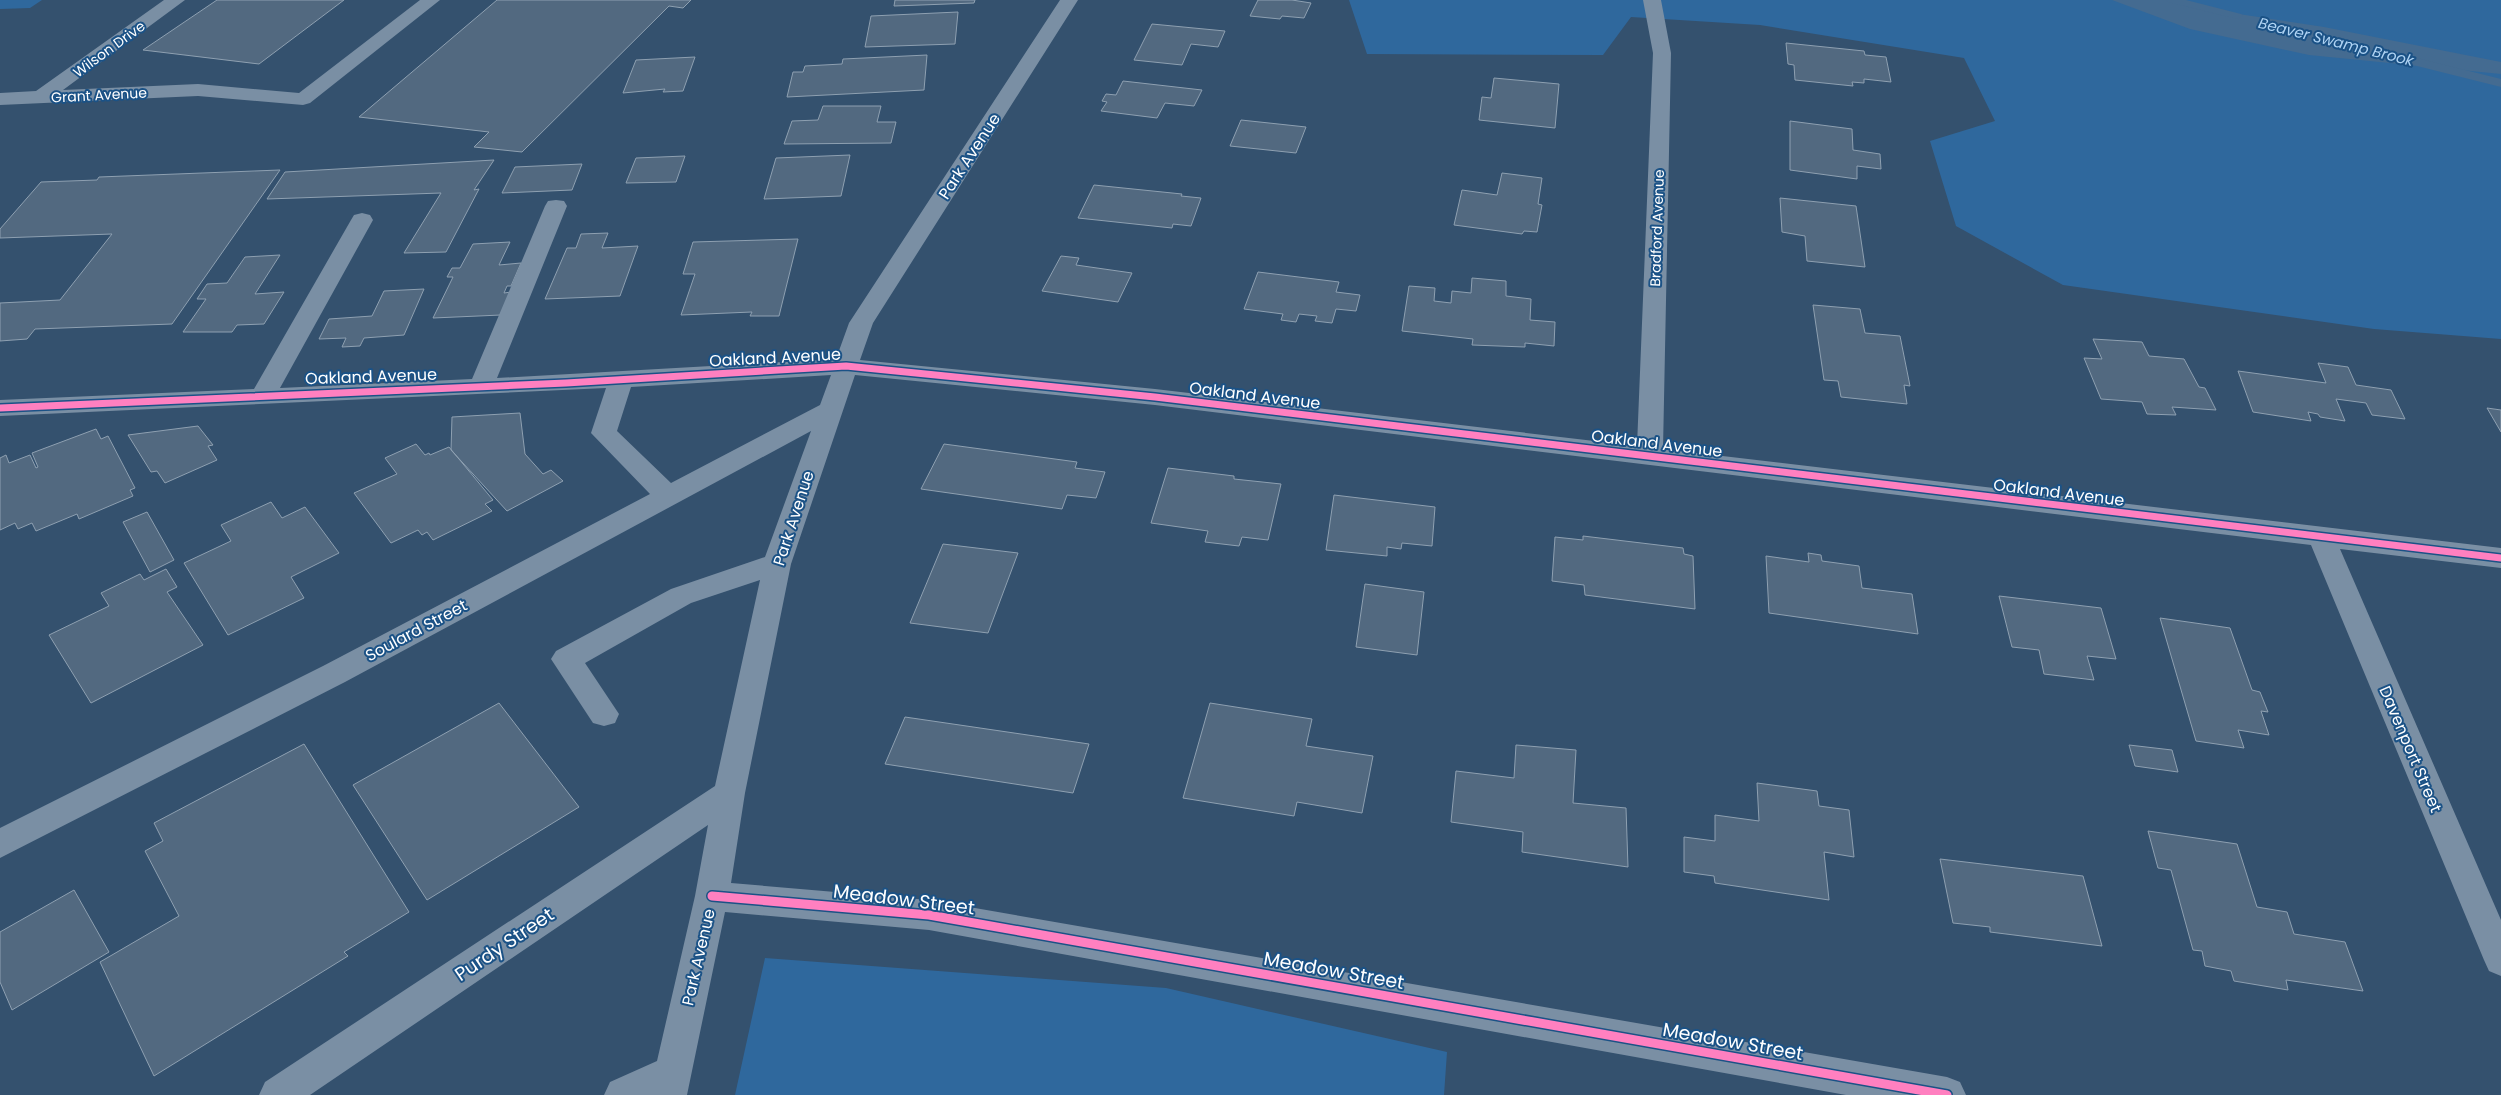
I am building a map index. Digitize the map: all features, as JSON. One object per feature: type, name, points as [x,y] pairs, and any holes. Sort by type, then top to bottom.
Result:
[{"type":"street","name":"Wilson Drive","points":[[41,98],[176,0]]},
{"type":"street","name":"Grant Avenue","points":[[0,99],[198,90],[303,99],[431,0]]},
{"type":"street","name":"Park Avenue","points":[[670,1083],[712,896],[729,793],[777,564],[861,323],[1069,0]]},
{"type":"street","name":"Bradford Avenue","points":[[1650,456],[1662,53],[1652,0]]},
{"type":"street","points":[[480,386],[556,206]]},
{"type":"street","points":[[263,395],[362,220]]},
{"type":"street","name":"Oakland Avenue","points":[[0,408],[621,380],[846,366],[1155,397],[2501,558]]},
{"type":"street","points":[[621,380],[604,433],[668,496]]},
{"type":"street","name":"Soulard Street","points":[[0,844],[334,674],[830,410]]},
{"type":"street","name":"Davenport Street","points":[[2322,538],[2501,960]]},
{"type":"street","points":[[604,714],[566,659],[681,596],[777,564]]},
{"type":"street","name":"Purdy Street","points":[[278,1095],[729,793]]},
{"type":"street","name":"Meadow Street","points":[[712,896],[930,915],[1947,1095]]},
{"type":"street","points":[[623,1095],[670,1083]]},
{"type":"shaded area","points":[[0,0],[42,0],[30,8],[0,9]]},
{"type":"shaded area","points":[[1349,0],[2501,0],[2501,339],[2374,329],[2063,285],[1956,226],[1930,141],[1995,121],[1964,58],[1760,25],[1631,17],[1603,55],[1367,54]]},
{"type":"shaded area","points":[[765,958],[1166,988],[1447,1052],[1444,1095],[735,1095]]},
{"type":"water","points":[[2112,0],[2171,0],[2186,6],[2324,27],[2501,62],[2501,74],[2309,55],[2190,29]]},
{"type":"building","points":[[217,0],[344,0],[259,64],[143,50]]},
{"type":"building","points":[[497,0],[691,0],[683,8],[669,6],[522,152],[474,147],[489,132],[359,117]]},
{"type":"building","points":[[895,0],[975,0],[974,3],[894,6]]},
{"type":"building","points":[[1258,0],[1292,0],[1311,3],[1304,18],[1282,16],[1280,19],[1250,16]]},
{"type":"building","points":[[958,12],[955,44],[865,47],[871,16]]},
{"type":"building","points":[[1152,24],[1225,31],[1218,47],[1191,44],[1182,65],[1134,60]]},
{"type":"building","points":[[1786,43],[1864,51],[1865,55],[1886,57],[1891,82],[1864,79],[1864,83],[1852,82],[1853,86],[1795,80],[1794,65],[1788,64]]},
{"type":"building","points":[[927,55],[924,90],[787,97],[793,72],[803,72],[805,66],[842,64],[843,59]]},
{"type":"building","points":[[695,57],[683,91],[663,92],[665,89],[623,93],[636,60]]},
{"type":"building","points":[[1494,78],[1559,84],[1555,128],[1479,120],[1482,97],[1491,98]]},
{"type":"building","points":[[1123,81],[1202,90],[1194,106],[1165,103],[1157,118],[1101,111],[1107,102],[1102,101],[1106,94],[1116,95]]},
{"type":"building","points":[[823,106],[881,106],[877,122],[896,122],[891,143],[784,144],[792,121],[818,120]]},
{"type":"building","points":[[1241,120],[1306,127],[1296,153],[1230,146]]},
{"type":"building","points":[[1790,121],[1852,129],[1853,150],[1880,154],[1881,169],[1857,166],[1857,179],[1790,170]]},
{"type":"building","points":[[850,155],[841,196],[764,199],[776,158]]},
{"type":"building","points":[[685,156],[676,182],[626,183],[636,158]]},
{"type":"building","points":[[494,160],[474,190],[479,189],[446,252],[404,253],[441,193],[267,199],[285,172]]},
{"type":"building","points":[[582,164],[572,190],[502,193],[515,167]]},
{"type":"building","points":[[280,170],[172,324],[35,329],[27,339],[0,341],[0,303],[60,300],[112,234],[0,238],[0,229],[41,182],[97,180],[99,177]]},
{"type":"building","points":[[1502,173],[1542,178],[1538,204],[1542,205],[1537,232],[1524,231],[1522,234],[1454,225],[1462,190],[1497,195]]},
{"type":"building","points":[[1094,185],[1182,194],[1181,196],[1201,198],[1191,226],[1173,224],[1172,228],[1078,218]]},
{"type":"building","points":[[1780,198],[1856,206],[1865,267],[1807,261],[1805,236],[1782,232]]},
{"type":"building","points":[[608,233],[602,248],[638,246],[620,296],[545,299],[567,248],[576,248],[581,234]]},
{"type":"building","points":[[798,239],[779,316],[750,316],[752,312],[681,315],[695,274],[683,274],[693,242]]},
{"type":"building","points":[[510,242],[499,265],[521,263],[511,286],[507,286],[504,293],[511,292],[501,315],[433,318],[453,277],[447,277],[452,268],[460,268],[473,244]]},
{"type":"building","points":[[280,255],[255,294],[284,292],[264,324],[237,325],[232,332],[183,332],[206,299],[197,299],[207,284],[227,283],[245,257]]},
{"type":"building","points":[[1061,256],[1079,258],[1076,265],[1132,273],[1118,302],[1042,291]]},
{"type":"building","points":[[1258,272],[1339,282],[1336,292],[1360,295],[1356,311],[1336,309],[1332,323],[1315,321],[1317,316],[1299,314],[1296,322],[1281,320],[1283,314],[1244,309]]},
{"type":"building","points":[[1472,278],[1506,281],[1506,296],[1531,299],[1530,320],[1555,322],[1554,346],[1525,343],[1525,347],[1472,345],[1473,339],[1402,331],[1409,286],[1435,288],[1434,301],[1451,303],[1452,291],[1471,293]]},
{"type":"building","points":[[424,289],[404,335],[364,338],[360,346],[342,347],[346,338],[319,339],[329,319],[372,316],[384,291]]},
{"type":"building","points":[[1813,305],[1860,309],[1865,333],[1900,336],[1910,386],[1904,385],[1907,404],[1841,397],[1838,381],[1824,380]]},
{"type":"building","points":[[2093,339],[2142,342],[2149,356],[2184,359],[2199,387],[2205,388],[2216,410],[2172,407],[2176,415],[2147,414],[2142,402],[2101,399],[2084,358],[2102,359]]},
{"type":"building","points":[[2318,363],[2348,367],[2356,385],[2391,390],[2405,419],[2372,415],[2366,403],[2336,399],[2345,421],[2320,417],[2318,414],[2308,412],[2311,421],[2253,412],[2238,371],[2326,383]]},
{"type":"building","points":[[2487,408],[2501,410],[2501,432]]},
{"type":"building","points":[[520,413],[525,454],[543,474],[551,470],[563,481],[507,511],[451,450],[452,417]]},
{"type":"building","points":[[198,426],[213,445],[208,446],[217,460],[165,483],[157,471],[151,472],[128,435]]},
{"type":"building","points":[[96,429],[101,439],[108,436],[135,488],[130,490],[133,496],[79,519],[77,514],[36,531],[32,523],[18,529],[15,523],[0,530],[0,458],[6,455],[9,463],[30,455],[36,468],[38,467],[32,453]]},
{"type":"building","points":[[416,444],[425,455],[429,453],[430,455],[449,447],[493,500],[485,504],[492,511],[433,540],[427,532],[422,535],[418,530],[391,543],[354,493],[397,474],[385,458]]},
{"type":"building","points":[[944,444],[1077,462],[1075,468],[1105,472],[1096,498],[1067,495],[1062,509],[921,489]]},
{"type":"building","points":[[1168,468],[1234,476],[1234,479],[1281,484],[1268,540],[1242,537],[1239,546],[1205,542],[1208,531],[1151,523]]},
{"type":"building","points":[[1334,495],[1435,507],[1432,546],[1402,543],[1401,549],[1387,547],[1387,556],[1326,550]]},
{"type":"building","points":[[271,502],[282,518],[305,507],[339,553],[291,577],[304,598],[228,635],[184,563],[231,541],[221,525]]},
{"type":"building","points":[[147,512],[174,560],[150,572],[123,522]]},
{"type":"building","points":[[1583,536],[1683,548],[1684,554],[1693,556],[1695,609],[1585,595],[1584,585],[1552,581],[1555,537],[1583,540]]},
{"type":"building","points":[[943,544],[1018,553],[988,633],[910,623]]},
{"type":"building","points":[[1808,553],[1821,555],[1822,561],[1859,566],[1862,588],[1912,594],[1918,634],[1769,613],[1766,556],[1809,562]]},
{"type":"building","points":[[166,569],[177,587],[167,592],[203,645],[91,703],[49,635],[109,606],[101,593],[140,574],[144,580]]},
{"type":"building","points":[[1365,584],[1424,592],[1417,655],[1356,647]]},
{"type":"building","points":[[1999,596],[2101,608],[2116,659],[2087,656],[2094,680],[2044,674],[2039,650],[2012,647]]},
{"type":"building","points":[[2160,618],[2230,628],[2252,690],[2260,692],[2268,712],[2261,711],[2269,735],[2238,730],[2244,748],[2196,741]]},
{"type":"building","points":[[499,703],[579,807],[427,900],[353,785]]},
{"type":"building","points":[[1210,703],[1312,719],[1306,746],[1373,756],[1362,813],[1297,802],[1294,816],[1183,798]]},
{"type":"building","points":[[905,717],[1089,744],[1073,793],[885,764]]},
{"type":"building","points":[[304,744],[409,912],[344,952],[348,956],[154,1076],[100,962],[179,916],[145,851],[163,841],[154,823]]},
{"type":"building","points":[[1516,745],[1576,750],[1573,803],[1626,808],[1628,867],[1522,852],[1523,832],[1451,822],[1456,771],[1514,778]]},
{"type":"building","points":[[2129,745],[2172,750],[2178,772],[2135,766]]},
{"type":"building","points":[[1757,783],[1817,791],[1819,806],[1849,810],[1854,857],[1824,852],[1829,900],[1715,883],[1714,876],[1684,872],[1684,837],[1715,841],[1715,815],[1759,821]]},
{"type":"building","points":[[2148,831],[2237,844],[2257,907],[2287,912],[2294,934],[2345,942],[2363,991],[2286,980],[2288,990],[2234,981],[2231,971],[2205,966],[2202,951],[2193,950],[2171,870],[2158,868]]},
{"type":"building","points":[[1940,859],[2083,876],[2102,946],[1990,932],[1990,927],[1953,923]]},
{"type":"building","points":[[74,890],[109,952],[12,1010],[0,982],[0,932]]},
{"type":"waterway","name":"Beaver Swamp Brook","points":[[2172,0],[2237,16]]},
{"type":"waterway","name":"Beaver Swamp Brook","points":[[2417,62],[2501,83]]},
{"type":"cycle path","points":[[0,408],[566,383],[846,366],[1155,397],[2501,558]]},
{"type":"cycle path","points":[[712,896],[929,915],[1947,1095]]}]
